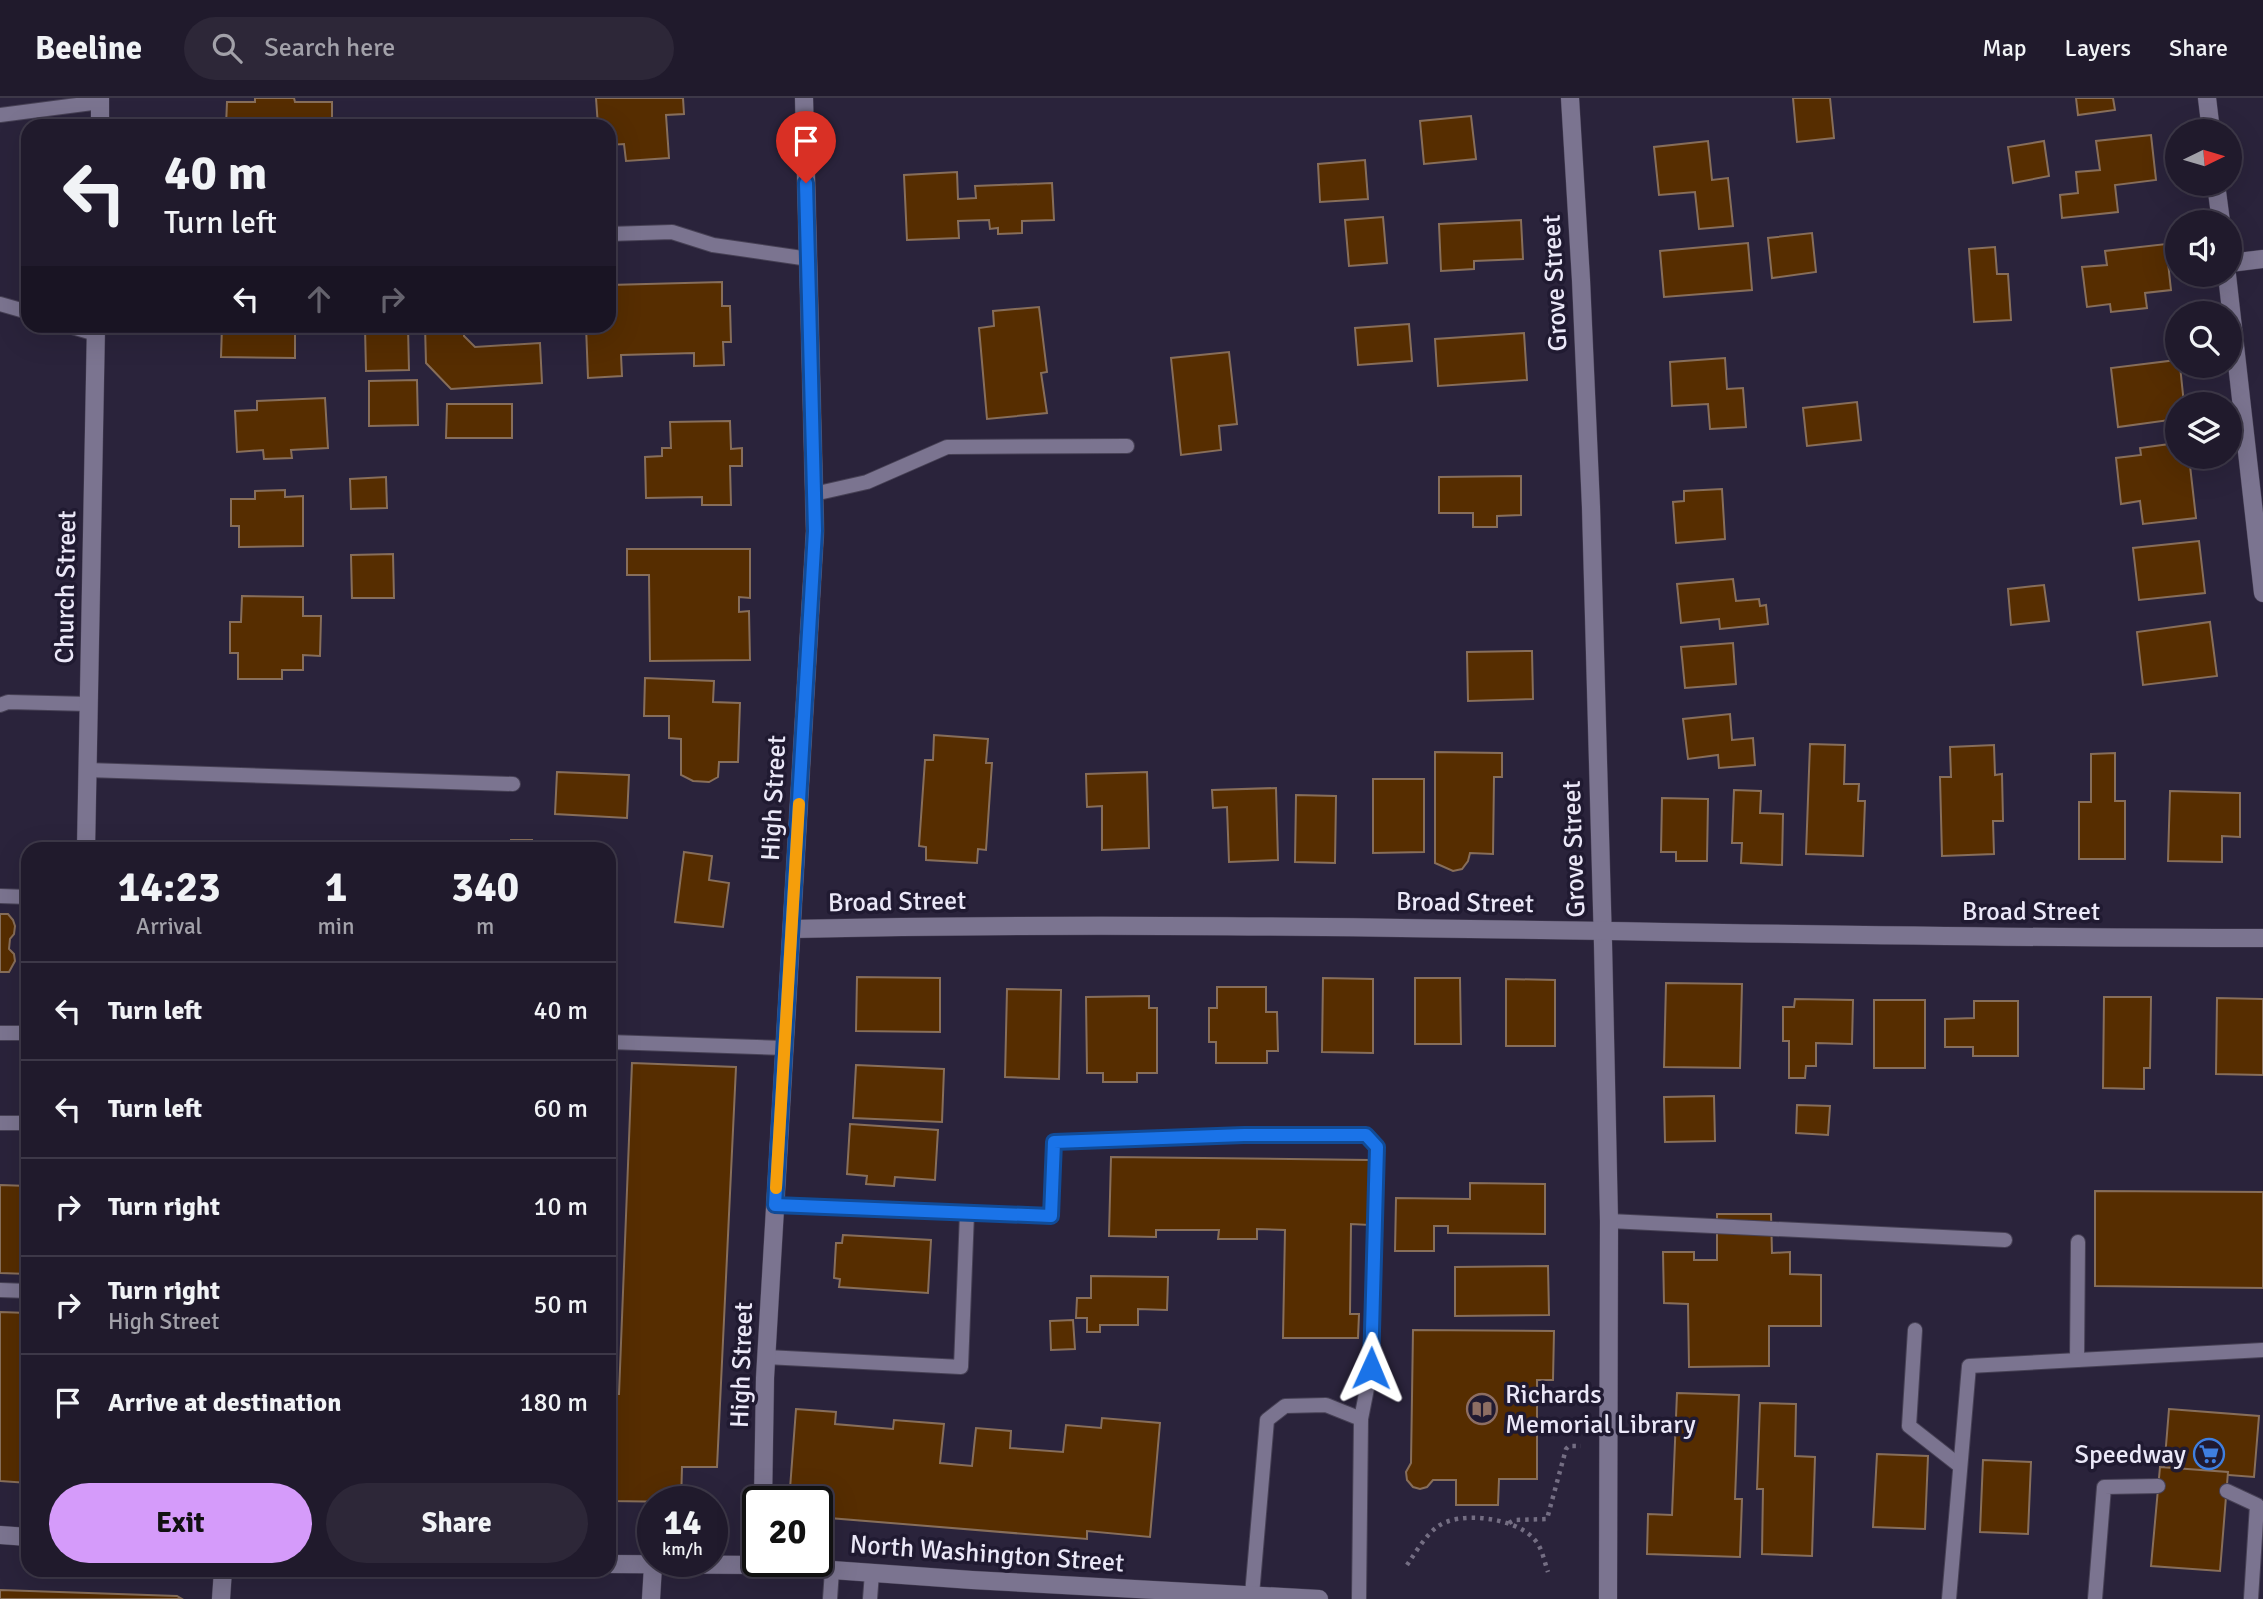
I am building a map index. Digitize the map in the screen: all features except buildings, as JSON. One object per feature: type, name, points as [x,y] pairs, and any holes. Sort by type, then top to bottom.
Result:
[{"type":"street","name":"High Street","points":[[763,1486],[766,1357],[815,531],[804,98]]},
{"type":"street","name":"Grove Street","points":[[1570,98],[1591,507],[1602,930],[1609,1221],[1608,1599]]},
{"type":"street","points":[[2207,98],[2210,119]]},
{"type":"street","points":[[100,100],[100,119]]},
{"type":"street","points":[[2242,262],[2263,259]]},
{"type":"street","points":[[2228,287],[2263,593]]},
{"type":"street","name":"Church Street","points":[[86,842],[96,333]]},
{"type":"street","name":"Broad Street","points":[[792,929],[987,925],[1215,925],[2036,939],[2263,938]]},
{"type":"street","points":[[0,1535],[21,1536]]},
{"type":"street","name":"North Washington Street","points":[[616,1564],[637,1565]]},
{"type":"street","name":"North Washington Street","points":[[833,1570],[1225,1596],[1319,1599]]},
{"type":"street","points":[[221,1599],[223,1577]]},
{"type":"street","points":[[651,1599],[652,1577]]},
{"type":"lane","points":[[0,115],[100,100]]},
{"type":"lane","points":[[616,234],[672,232],[713,245],[809,259]]},
{"type":"lane","points":[[0,303],[21,310]]},
{"type":"lane","points":[[814,494],[867,482],[947,447],[1127,446]]},
{"type":"lane","points":[[0,705],[8,702],[89,704]]},
{"type":"lane","points":[[87,770],[513,784]]},
{"type":"lane","points":[[0,896],[21,897]]},
{"type":"lane","points":[[0,1033],[21,1033]]},
{"type":"lane","points":[[616,1042],[784,1048]]},
{"type":"lane","points":[[0,1123],[21,1123]]},
{"type":"lane","points":[[775,1205],[1051,1216],[1054,1142],[1244,1135],[1366,1135],[1377,1147],[1371,1368],[1361,1419],[1359,1599]]},
{"type":"lane","points":[[766,1357],[961,1367],[967,1213]]},
{"type":"lane","points":[[1609,1221],[2006,1240]]},
{"type":"lane","points":[[2077,1360],[2078,1242]]},
{"type":"lane","points":[[0,1290],[21,1291]]},
{"type":"lane","points":[[1915,1330],[1909,1426],[1961,1466]]},
{"type":"lane","points":[[1949,1599],[1969,1366],[2263,1350]]},
{"type":"lane","points":[[1252,1595],[1267,1420],[1285,1406],[1326,1405],[1361,1419]]},
{"type":"lane","points":[[2095,1599],[2104,1487],[2158,1486]]},
{"type":"lane","points":[[2227,1491],[2257,1505],[2251,1599]]},
{"type":"lane","points":[[870,1599],[872,1573]]},
{"type":"lane","points":[[830,1599],[832,1577]]},
{"type":"path","points":[[1508,1523],[1514,1520],[1547,1519],[1566,1449],[1569,1446],[1584,1446]]},
{"type":"path","points":[[1407,1565],[1439,1525],[1465,1518],[1495,1519],[1520,1526],[1535,1539],[1548,1572]]},
{"type":"slow traffic","points":[[776,1188],[799,804]]},
{"type":"place","name":"Richards Memorial Library","points":[[1482,1409]]},
{"type":"place","name":"Speedway","points":[[2209,1454]]},
{"type":"route","points":[[806,183],[815,531],[775,1205],[1051,1216],[1054,1142],[1244,1135],[1366,1135],[1377,1147],[1371,1368]]}]
